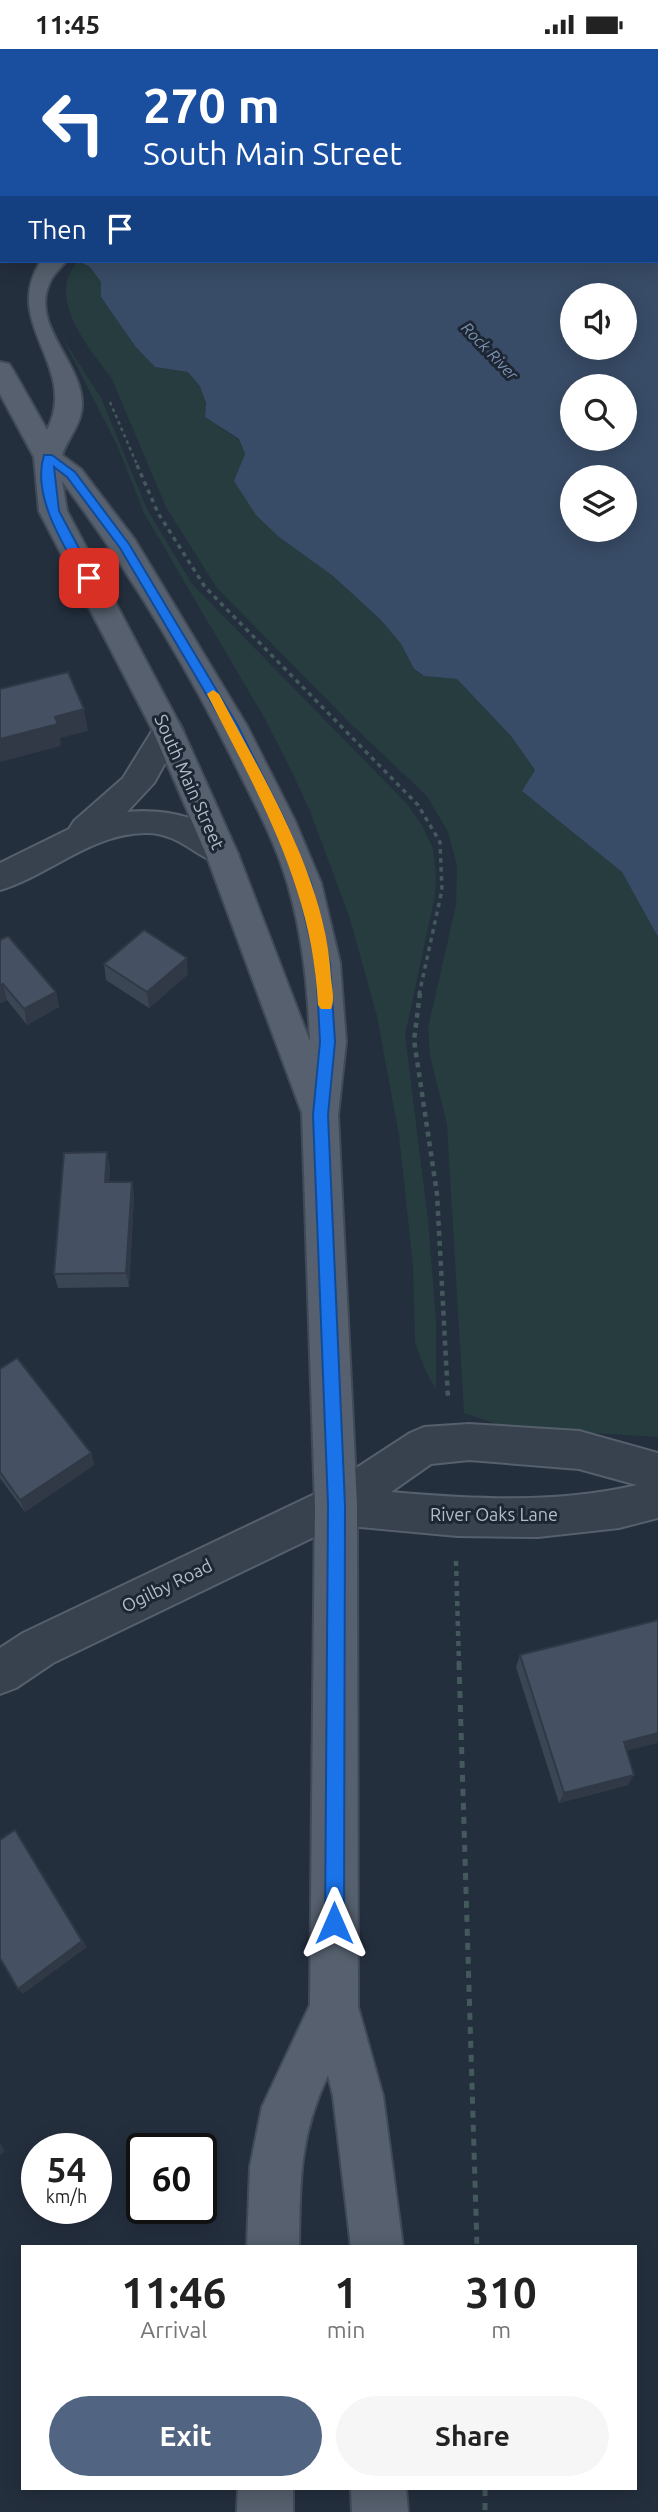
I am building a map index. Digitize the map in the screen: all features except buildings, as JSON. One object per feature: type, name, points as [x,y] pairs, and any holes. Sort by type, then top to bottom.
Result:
[{"type":"main road","points":[[48,457],[69,405],[65,386],[30,310],[29,293],[51,263]]},
{"type":"main road","name":"South Main Street","points":[[0,370],[48,457],[71,475],[125,546],[232,726],[279,821],[304,883],[323,964],[328,1042],[320,1115],[336,1505],[334,2007],[358,2096],[377,2245]]},
{"type":"main road","name":"South Main Street","points":[[48,457],[48,483],[53,511],[168,731],[222,854],[320,1115]]},
{"type":"main road","name":"South Main Street","points":[[273,2245],[275,2167],[287,2107],[334,2007]]},
{"type":"main road","points":[[265,2512],[266,2490]]},
{"type":"main road","points":[[379,2490],[380,2512]]},
{"type":"street","points":[[0,878],[69,841],[123,799],[148,772],[168,731]]},
{"type":"street","points":[[69,841],[123,823],[168,824],[196,834],[222,854]]},
{"type":"street","points":[[336,1505],[424,1446],[469,1442],[579,1450],[658,1472]]},
{"type":"street","name":"River Oaks Lane","points":[[336,1505],[454,1518],[595,1514],[658,1499]]},
{"type":"street","name":"Ogilby Road","points":[[0,1673],[38,1648],[336,1505]]},
{"type":"path","points":[[457,1575],[477,2245]]},
{"type":"path","points":[[485,2490],[485,2512]]},
{"type":"green space","points":[[77,263],[90,267],[101,282],[101,297],[135,346],[156,367],[188,372],[201,386],[206,403],[205,417],[239,440],[279,537],[333,576],[381,620],[401,644],[414,670],[424,676],[457,679],[511,736],[535,770],[522,791],[622,872],[658,937],[658,1437],[509,1428],[464,1413],[447,1124],[430,1056],[428,1028],[456,905],[457,866],[448,832],[427,796],[351,724],[217,588],[166,507],[111,377],[82,337],[74,321],[66,290],[69,275]]},
{"type":"green space","points":[[62,337],[101,398],[147,509],[192,584],[407,804],[423,827],[433,849],[435,896],[405,1035],[428,1220],[436,1320],[436,1389],[426,1372],[415,1342],[413,1265],[399,1135],[377,1016],[349,916],[310,811],[293,774],[265,719],[144,513],[118,447]]},
{"type":"water","name":"Rock River","points":[[82,263],[658,263],[658,937],[622,872],[522,791],[535,770],[511,736],[457,679],[424,676],[414,669],[401,644],[381,620],[333,576],[279,537],[256,515],[234,481],[245,454],[239,439],[205,417],[206,403],[200,386],[188,372],[155,367],[135,346],[101,297],[101,282],[90,267]]},
{"type":"slow traffic","points":[[213,694],[232,726],[279,821],[304,883],[323,964],[326,1005]]},
{"type":"route","points":[[89,578],[53,511],[48,483],[48,457],[71,475],[125,546],[232,726],[279,821],[304,883],[323,964],[328,1042],[320,1115],[336,1505],[334,1923]]}]
